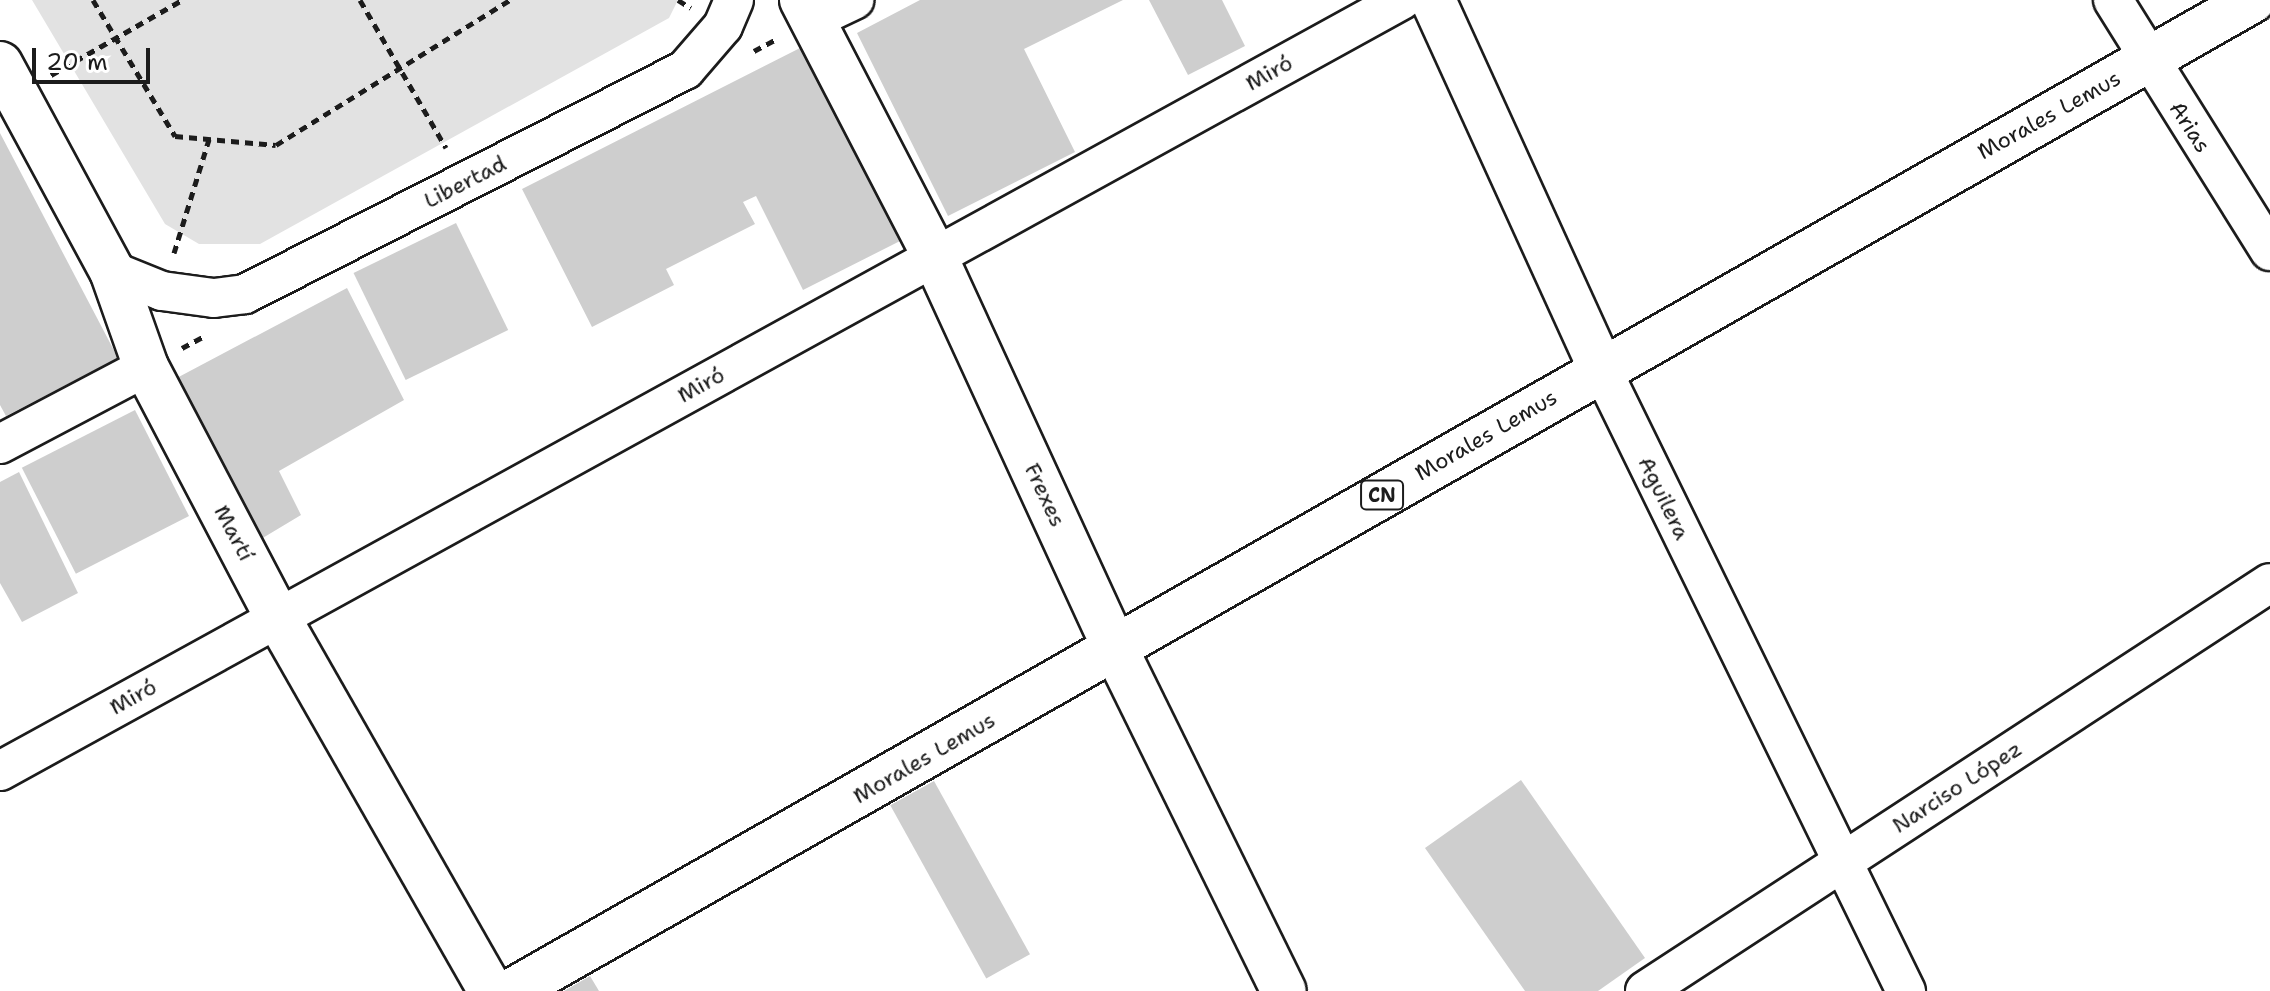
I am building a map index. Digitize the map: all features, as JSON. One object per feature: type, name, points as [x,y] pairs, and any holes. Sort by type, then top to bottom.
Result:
[{"type":"main road","name":"Aguilera","points":[[1433,0],[1601,368]]},
{"type":"main road","name":"Morales Lemus","points":[[512,991],[1601,368],[2253,0]]},
{"type":"main road","name":"Frexes","points":[[807,10],[935,257],[1115,648],[1284,991]]},
{"type":"main road","name":"Martí","points":[[9,79],[112,271],[146,367],[277,616],[491,991]]},
{"type":"street","name":"Libertad","points":[[162,291],[214,298],[245,294],[685,70],[723,26],[734,0]]},
{"type":"street","points":[[807,10],[854,0]]},
{"type":"street","name":"Miró","points":[[0,771],[1402,0]]},
{"type":"street","name":"Arias","points":[[2113,0],[2147,60],[2270,251]]},
{"type":"street","points":[[112,271],[162,291]]},
{"type":"street","points":[[0,444],[146,367]]},
{"type":"street","name":"Aguilera","points":[[1601,368],[1906,991]]},
{"type":"street","name":"Narciso López","points":[[1645,991],[2270,583]]},
{"type":"path","points":[[93,0],[175,136],[276,145],[510,0]]},
{"type":"path","points":[[9,79],[115,37],[182,0]]},
{"type":"path","points":[[360,0],[466,181]]},
{"type":"path","points":[[162,291],[209,139]]},
{"type":"shaded area","points":[[32,0],[678,0],[669,18],[260,244],[199,244],[165,224]]},
{"type":"building","points":[[920,0],[1123,0],[1024,49],[1075,152],[948,216],[857,33]]},
{"type":"building","points":[[1149,0],[1222,0],[1245,46],[1188,75]]},
{"type":"building","points":[[804,46],[902,240],[803,290],[756,196],[743,202],[755,224],[666,269],[674,285],[592,327],[522,189]]},
{"type":"building","points":[[0,133],[118,358],[6,416],[0,405]]},
{"type":"building","points":[[456,223],[508,330],[406,380],[354,273]]},
{"type":"building","points":[[347,288],[404,400],[279,471],[301,515],[261,539],[173,380]]},
{"type":"building","points":[[135,410],[189,516],[76,574],[22,468]]},
{"type":"building","points":[[19,472],[78,593],[22,622],[0,583],[0,482]]},
{"type":"building","points":[[1521,780],[1645,958],[1598,991],[1525,991],[1425,848]]},
{"type":"building","points":[[934,781],[1030,954],[986,978],[890,805]]},
{"type":"building","points":[[590,976],[599,991],[564,991]]}]
